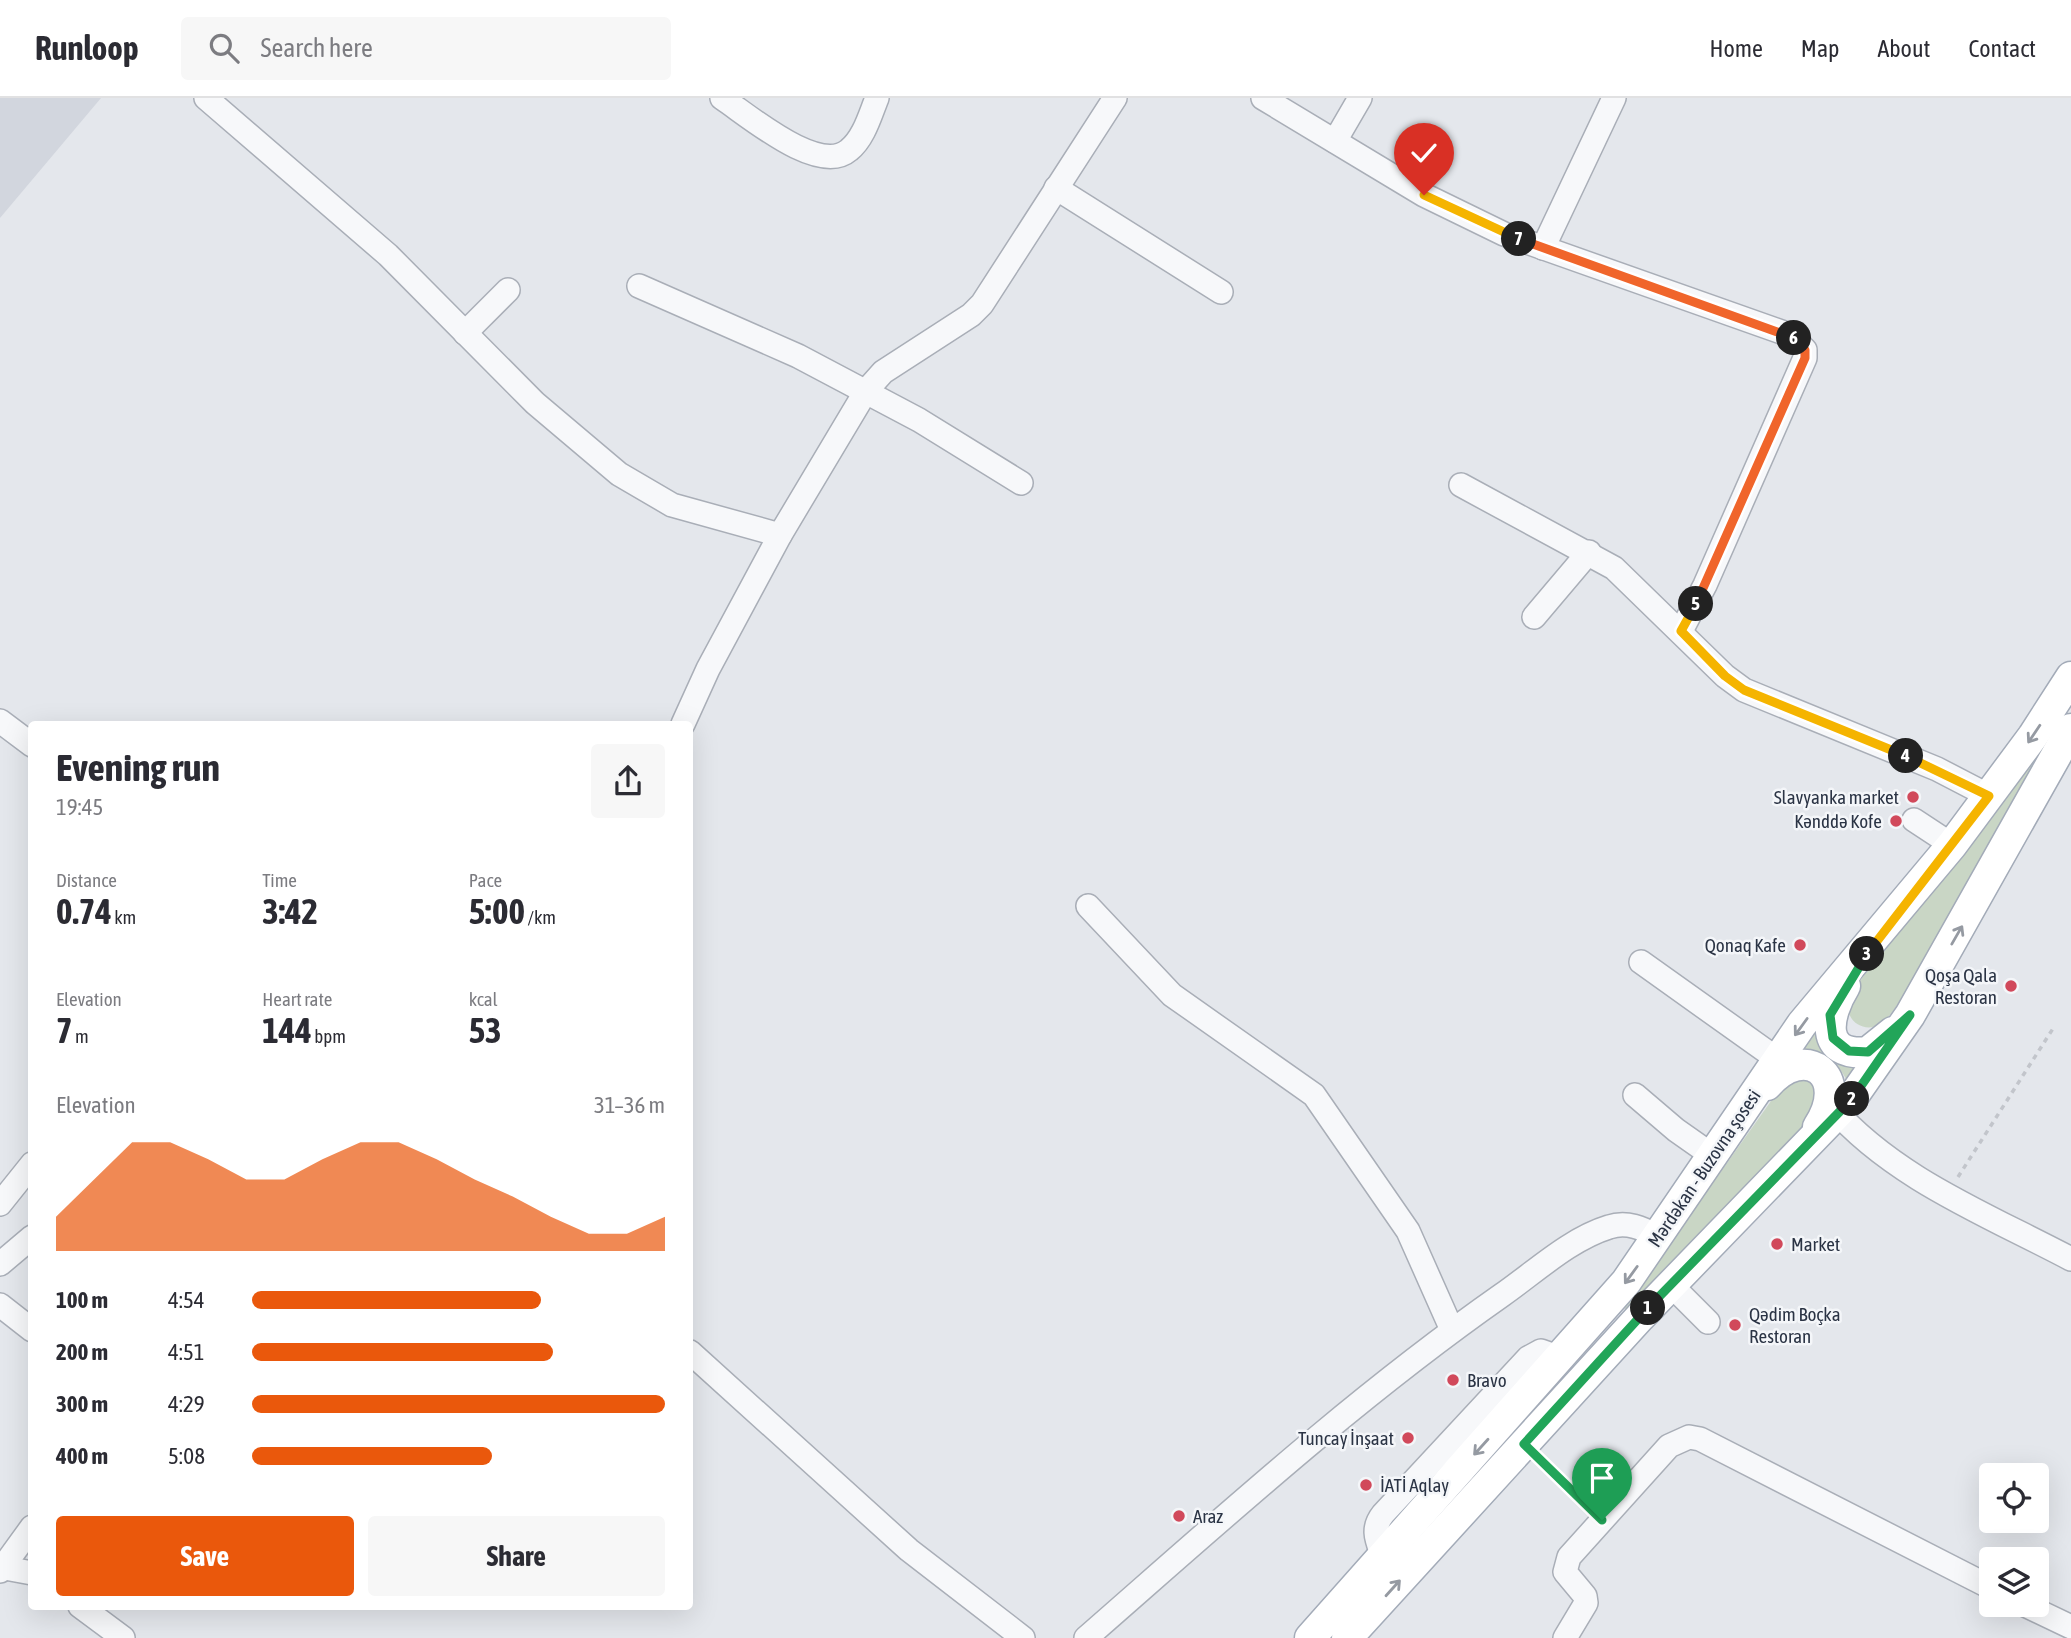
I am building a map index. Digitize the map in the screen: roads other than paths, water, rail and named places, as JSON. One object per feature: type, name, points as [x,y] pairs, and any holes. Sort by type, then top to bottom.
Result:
[{"type":"main road","name":"Mərdəkan - Buzovna şosesi","points":[[1310,1638],[1619,1291],[1659,1237],[1777,1059],[1825,994],[1878,936],[1952,845],[2071,677]]},
{"type":"main road","points":[[1347,1638],[1671,1284],[1776,1180],[1835,1110],[1910,1015],[2071,729]]},
{"type":"main road","points":[[1878,936],[1830,1015],[1833,1038],[1849,1051],[1868,1052],[1910,1015]]},
{"type":"main road","points":[[1741,1114],[1775,1075],[1797,1064],[1807,1065],[1828,1079],[1835,1110]]},
{"type":"street","points":[[206,98],[387,255],[535,403],[619,474],[643,491],[672,505],[780,535]]},
{"type":"street","points":[[722,98],[817,157],[835,157],[847,152],[858,140],[877,98]]},
{"type":"street","points":[[684,721],[708,669],[780,535],[866,391],[883,372],[971,315],[982,303],[1115,98]]},
{"type":"street","points":[[1263,98],[1424,195],[1504,234],[1790,335],[1805,350],[1805,358],[1706,585],[1681,631]]},
{"type":"street","points":[[1335,141],[1360,98]]},
{"type":"street","points":[[1544,248],[1614,98]]},
{"type":"street","points":[[1056,188],[1221,292]]},
{"type":"street","points":[[639,286],[758,337],[866,391],[1021,483]]},
{"type":"street","points":[[465,333],[508,290]]},
{"type":"street","points":[[1461,485],[1589,552],[1635,586],[1725,676],[1744,690],[1937,769],[1989,796]]},
{"type":"street","points":[[1534,617],[1589,552]]},
{"type":"street","points":[[0,721],[28,742]]},
{"type":"street","points":[[1914,820],[1952,845]]},
{"type":"street","points":[[1088,906],[1172,995],[1314,1095],[1408,1231],[1452,1330]]},
{"type":"street","points":[[1641,962],[1777,1059]]},
{"type":"street","points":[[1635,1095],[1676,1130],[1713,1156]]},
{"type":"street","points":[[1835,1110],[1883,1156],[2071,1259]]},
{"type":"street","points":[[5,1190],[28,1168]]},
{"type":"street","points":[[1086,1638],[1305,1449],[1452,1330],[1591,1233],[1626,1224],[1641,1227],[1659,1237]]},
{"type":"street","points":[[0,1264],[28,1240]]},
{"type":"street","points":[[1671,1284],[1707,1322]]},
{"type":"street","points":[[0,1306],[28,1327]]},
{"type":"street","points":[[693,1355],[909,1550],[1023,1638]]},
{"type":"street","points":[[1565,1638],[1586,1603],[1585,1595],[1565,1572],[1565,1566],[1602,1520],[1669,1446],[1689,1437],[1700,1439],[1979,1581]]},
{"type":"street","points":[[28,1532],[1,1569],[28,1572]]},
{"type":"street","points":[[85,1610],[123,1638]]},
{"type":"street","points":[[2049,1616],[2071,1627]]},
{"type":"place","name":"Slavyanka market","points":[[1913,797]]},
{"type":"place","name":"Kənddə Kofe","points":[[1896,821]]},
{"type":"place","name":"Qonaq Kafe","points":[[1800,945]]},
{"type":"place","name":"Qoşa Qala Restoran","points":[[2011,986]]},
{"type":"place","name":"Market","points":[[1777,1244]]},
{"type":"place","name":"Qədim Boçka Restoran","points":[[1735,1325]]},
{"type":"place","name":"Bravo","points":[[1453,1380]]},
{"type":"place","name":"Tuncay İnşaat","points":[[1408,1438]]},
{"type":"place","name":"İATİ Aqlay","points":[[1366,1485]]},
{"type":"place","name":"Araz","points":[[1179,1516]]}]
